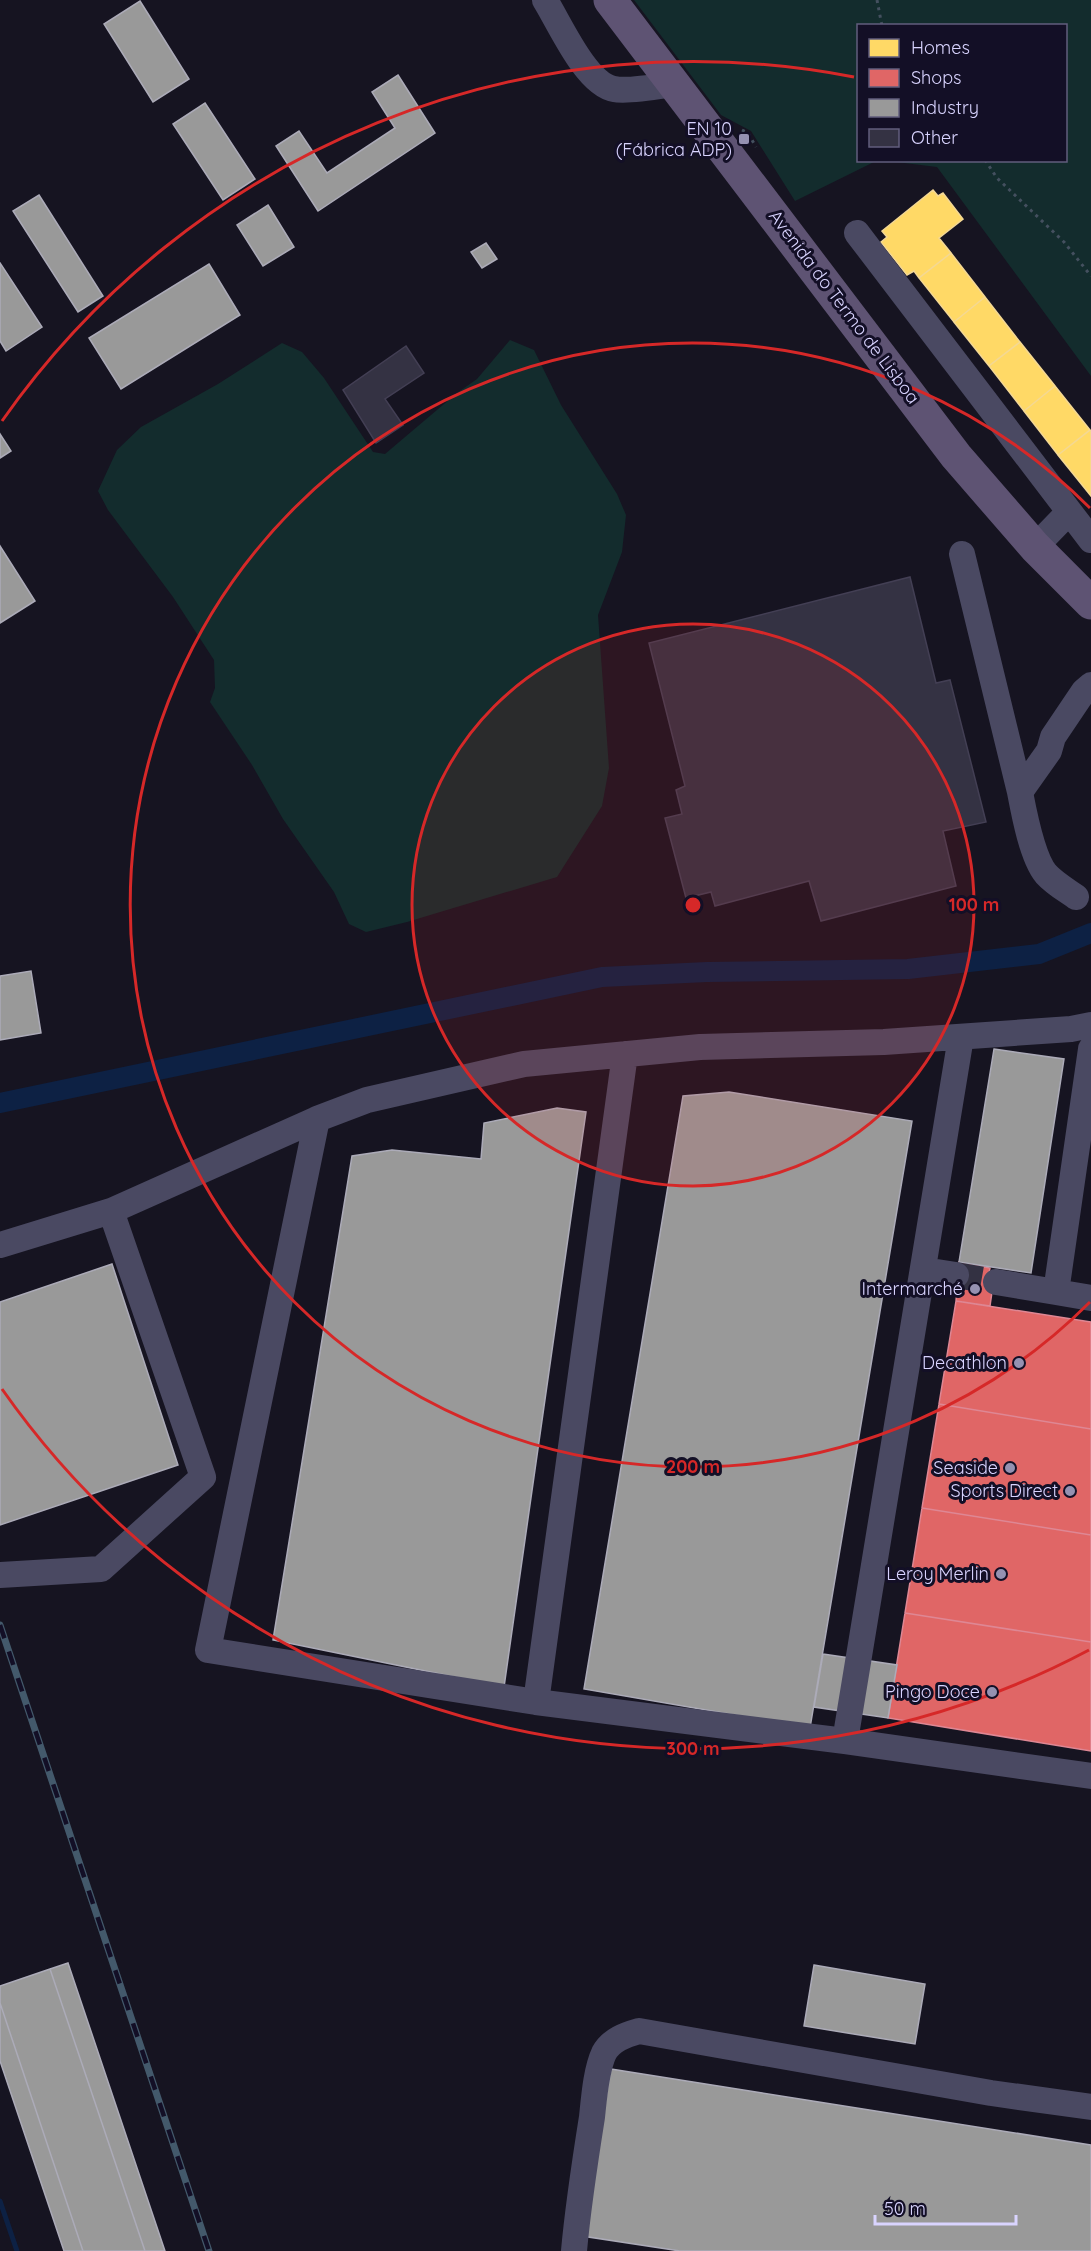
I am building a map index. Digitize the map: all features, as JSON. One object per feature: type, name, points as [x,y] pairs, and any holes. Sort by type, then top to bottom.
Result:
[{"type":"main road","name":"Avenida do Termo de Lisboa","points":[[610,0],[956,456],[1035,547],[1091,603]]},
{"type":"street","points":[[545,0],[582,62],[591,75],[603,84],[615,89],[674,84]]},
{"type":"street","points":[[857,233],[1091,540]]},
{"type":"street","points":[[1035,547],[1069,512]]},
{"type":"street","points":[[962,554],[1025,817],[1039,864],[1050,878],[1076,897]]},
{"type":"street","points":[[1049,751],[1053,737],[1091,685]]},
{"type":"street","points":[[1020,792],[1049,751],[1060,743],[1091,696]]},
{"type":"street","points":[[0,1245],[111,1211],[317,1119],[367,1100],[524,1064],[700,1047],[884,1042],[1091,1026]]},
{"type":"street","points":[[845,1741],[961,1037]]},
{"type":"street","points":[[1056,1292],[1091,1049]]},
{"type":"street","points":[[536,1702],[625,1054]]},
{"type":"street","points":[[317,1119],[208,1650],[536,1702],[845,1741],[1091,1776]]},
{"type":"street","points":[[0,1575],[101,1569],[203,1477],[111,1211]]},
{"type":"street","points":[[924,1270],[956,1275]]},
{"type":"street","points":[[996,1282],[1091,1298]]},
{"type":"street","points":[[574,2251],[597,2081],[604,2052],[616,2040],[639,2031],[991,2093],[1091,2107]]},
{"type":"path","points":[[878,0],[882,24]]},
{"type":"path","points":[[986,162],[997,178],[1064,242],[1091,276]]},
{"type":"green space","points":[[634,0],[1091,0],[1091,376],[937,167],[896,162],[1067,162],[1067,24],[857,24],[857,162],[874,162],[795,201],[751,131],[721,115]]},
{"type":"green space","points":[[510,340],[534,350],[561,405],[617,494],[626,515],[622,552],[598,615],[609,768],[602,806],[557,877],[366,932],[349,924],[334,892],[283,819],[252,765],[210,702],[215,688],[214,660],[173,597],[108,510],[98,491],[117,450],[141,427],[218,384],[282,343],[302,352],[324,378],[373,452],[385,454],[477,379]]},
{"type":"building: Homes","points":[[933,190],[938,196],[943,193],[963,219],[939,238],[951,253],[919,278],[914,271],[907,275],[881,242],[887,237],[882,231]]},
{"type":"building: Homes","points":[[951,253],[985,297],[954,322],[919,278]]},
{"type":"building: Homes","points":[[985,297],[1020,342],[989,366],[954,322]]},
{"type":"building: Homes","points":[[1020,342],[1055,386],[1024,411],[989,366]]},
{"type":"building: Homes","points":[[1055,386],[1090,430],[1058,455],[1024,411]]},
{"type":"building: Homes","points":[[1090,430],[1091,432],[1091,496],[1058,455]]},
{"type":"building: Shops","name":"Intermarché","points":[[959,1262],[990,1268],[988,1278],[994,1278],[990,1306],[956,1301]]},
{"type":"building: Shops","name":"Decathlon","points":[[956,1301],[1091,1322],[1091,1429],[939,1404]]},
{"type":"building: Shops","name":"Seaside","points":[[939,1404],[1091,1429],[1091,1535],[922,1508]]},
{"type":"building: Shops","name":"Leroy Merlin","points":[[922,1508],[1091,1535],[1091,1642],[905,1613]]},
{"type":"building: Shops","name":"Pingo Doce","points":[[905,1613],[1091,1642],[1091,1751],[888,1718]]},
{"type":"building: Industry","points":[[140,1],[189,79],[153,102],[104,24]]},
{"type":"building: Industry","points":[[398,75],[435,133],[318,211],[276,146],[299,131],[327,173],[395,128],[372,92]]},
{"type":"building: Industry","points":[[205,103],[255,179],[223,200],[173,124]]},
{"type":"building: Industry","points":[[39,195],[103,296],[78,312],[13,211]]},
{"type":"building: Industry","points":[[268,205],[294,247],[263,266],[237,225]]},
{"type":"building: Industry","points":[[486,243],[497,259],[482,268],[471,252]]},
{"type":"building: Industry","points":[[0,263],[42,327],[6,351],[0,341]]},
{"type":"building: Industry","points":[[209,264],[240,315],[121,389],[89,338]]},
{"type":"building: Industry","points":[[0,434],[11,451],[0,458]]},
{"type":"building: Industry","points":[[0,546],[35,601],[0,623]]},
{"type":"building: Industry","points":[[31,971],[41,1033],[0,1040],[0,976]]},
{"type":"building: Industry","points":[[994,1049],[1064,1059],[1031,1273],[959,1262]]},
{"type":"building: Industry","points":[[729,1092],[912,1121],[810,1728],[584,1689],[683,1096]]},
{"type":"building: Industry","points":[[557,1108],[586,1112],[504,1687],[273,1640],[352,1156],[392,1150],[481,1159],[484,1123]]},
{"type":"building: Industry","points":[[112,1264],[178,1465],[0,1525],[0,1302]]},
{"type":"building: Industry","points":[[823,1654],[897,1665],[888,1718],[814,1707]]},
{"type":"building: Industry","points":[[68,1963],[165,2251],[145,2251],[50,1969]]},
{"type":"building: Industry","points":[[814,1965],[925,1984],[915,2044],[804,2026]]},
{"type":"building: Industry","points":[[50,1969],[145,2251],[83,2251],[0,2003],[0,1986]]},
{"type":"building: Industry","points":[[0,2003],[83,2251],[64,2251],[0,2061]]},
{"type":"building: Industry","points":[[611,2069],[1091,2145],[1091,2251],[680,2251],[582,2236]]},
{"type":"building: Other","points":[[406,346],[424,373],[385,399],[403,425],[376,443],[343,390]]},
{"type":"building: Other","points":[[910,577],[936,683],[950,680],[986,822],[943,831],[956,886],[821,921],[809,881],[715,906],[711,892],[686,898],[665,818],[682,814],[676,790],[685,786],[649,643]]},
{"type":"waterway","points":[[0,1103],[602,977],[707,972],[908,969],[1039,954],[1091,933]]},
{"type":"waterway","points":[[0,2201],[17,2251]]},
{"type":"tunnel","points":[[956,1275],[996,1282]]},
{"type":"railway","points":[[0,1625],[209,2251]]},
{"type":"place","name":"EN 10 (Fábrica ADP)","points":[[744,139]]},
{"type":"place","name":"Intermarché","points":[[975,1289]]},
{"type":"place","name":"Decathlon","points":[[1019,1363]]},
{"type":"place","name":"Seaside","points":[[1010,1468]]},
{"type":"place","name":"Sports Direct","points":[[1070,1491]]},
{"type":"place","name":"Leroy Merlin","points":[[1001,1574]]},
{"type":"place","name":"Pingo Doce","points":[[992,1692]]}]
